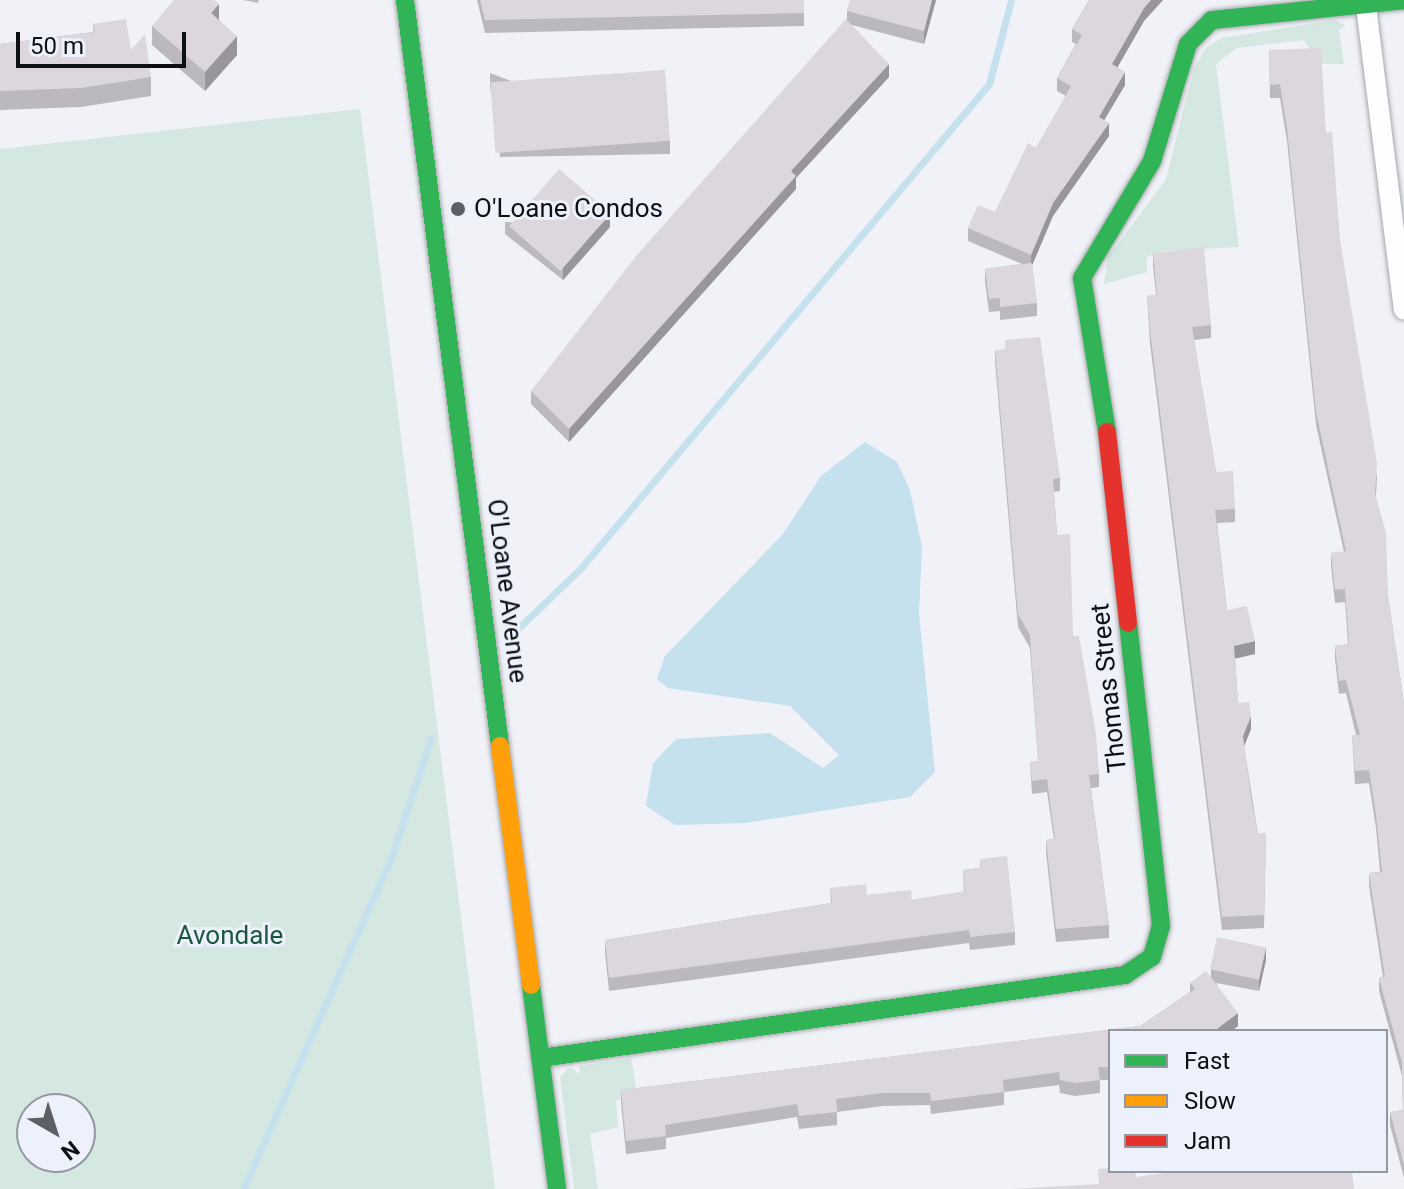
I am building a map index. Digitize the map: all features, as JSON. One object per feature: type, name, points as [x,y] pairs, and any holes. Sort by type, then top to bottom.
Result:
[{"type":"street","name":"O'Loane Avenue","points":[[405,0],[557,1189]]},
{"type":"street","name":"Thomas Street","points":[[541,1058],[1125,975],[1152,957],[1161,926],[1100,370],[1082,278],[1152,161],[1182,58],[1198,32],[1212,20],[1404,0]]},
{"type":"street","points":[[1366,6],[1404,310]]},
{"type":"green space","points":[[1335,20],[1345,25],[1339,30],[1344,64],[1320,64],[1304,40],[1237,48],[1216,64],[1239,247],[1162,251],[1147,257],[1147,272],[1104,284],[1108,257],[1166,179],[1194,68],[1206,48],[1221,38]]},
{"type":"green space","name":"Avondale","points":[[360,109],[495,1189],[0,1189],[0,149]]},
{"type":"green space","points":[[631,1058],[636,1086],[630,1097],[616,1100],[618,1127],[590,1134],[598,1189],[574,1189],[560,1077],[570,1067],[580,1074],[579,1066]]},
{"type":"water","points":[[865,442],[897,462],[910,490],[922,547],[919,614],[935,772],[910,797],[746,823],[675,825],[646,806],[653,763],[676,739],[770,733],[823,768],[839,755],[790,706],[668,688],[657,679],[665,656],[783,534],[821,476]]},
{"type":"building","points":[[174,0],[214,0],[219,4],[211,13],[237,36],[205,72],[152,26]]},
{"type":"building","points":[[480,0],[804,0],[804,13],[485,20]]},
{"type":"building","points":[[850,0],[932,0],[924,31],[847,11]]},
{"type":"building","points":[[1089,0],[1151,0],[1112,64],[1125,72],[1099,117],[1109,123],[1053,203],[1031,255],[968,228],[978,205],[995,212],[1028,143],[1036,148],[1071,86],[1057,78],[1082,35],[1072,29]]},
{"type":"building","points":[[126,19],[131,50],[145,34],[151,77],[81,88],[0,91],[0,44],[94,32],[93,24]]},
{"type":"building","points":[[846,19],[889,64],[791,171],[796,176],[569,429],[531,391],[637,255]]},
{"type":"building","points":[[1321,48],[1326,133],[1332,132],[1340,241],[1377,463],[1375,493],[1386,533],[1388,596],[1404,703],[1404,1165],[1390,1112],[1403,1110],[1402,1063],[1379,978],[1385,977],[1369,873],[1382,872],[1376,815],[1369,770],[1355,771],[1352,735],[1360,735],[1346,680],[1339,681],[1335,646],[1349,644],[1345,589],[1335,590],[1331,553],[1346,551],[1316,412],[1280,84],[1270,85],[1269,50]]},
{"type":"building","points":[[665,70],[670,141],[495,153],[490,82]]},
{"type":"building","points":[[559,169],[610,214],[560,271],[509,226]]},
{"type":"building","points":[[1204,247],[1211,325],[1192,327],[1216,472],[1233,471],[1235,509],[1215,510],[1227,610],[1247,606],[1255,641],[1234,646],[1238,703],[1249,702],[1251,716],[1243,736],[1251,797],[1258,834],[1266,833],[1264,915],[1222,917],[1150,330],[1147,296],[1157,295],[1153,253]]},
{"type":"building","points":[[1032,263],[1037,303],[1000,307],[1000,298],[989,299],[985,269]]},
{"type":"building","points":[[1040,337],[1060,478],[1053,479],[1057,535],[1070,534],[1073,636],[1079,636],[1096,734],[1099,774],[1089,775],[1109,925],[1056,929],[1046,840],[1055,839],[1047,779],[1032,781],[1030,762],[1038,761],[1030,635],[1018,614],[995,350],[1005,349],[1005,340]]},
{"type":"building","points":[[1007,856],[1015,932],[970,937],[969,930],[609,978],[605,940],[832,903],[830,888],[866,884],[867,895],[911,890],[912,900],[965,891],[963,870],[981,868],[980,859]]},
{"type":"building","points":[[1217,937],[1266,947],[1259,980],[1210,969]]},
{"type":"building","points":[[1206,971],[1238,1013],[1217,1029],[1116,1029],[1140,1026],[1195,989],[1190,983]]},
{"type":"building","points":[[1108,1030],[1108,1067],[1098,1067],[1100,1080],[1075,1083],[1060,1080],[1059,1072],[1003,1080],[1004,1092],[931,1101],[930,1093],[883,1093],[836,1099],[837,1112],[799,1116],[797,1104],[665,1125],[666,1136],[626,1141],[621,1090]]},
{"type":"building","points":[[1108,1168],[1108,1173],[1135,1173],[1136,1177],[1165,1173],[1352,1173],[1354,1189],[1011,1189],[1099,1184],[1098,1169]]},
{"type":"waterway","points":[[507,639],[580,569],[989,84],[1011,0]]},
{"type":"waterway","points":[[243,1189],[391,858],[431,738]]},
{"type":"traffic: fast","points":[[405,0],[500,746]]},
{"type":"traffic: fast","points":[[1107,432],[1082,278],[1152,161],[1188,44],[1212,20],[1404,0]]},
{"type":"traffic: fast","points":[[541,1058],[1125,975],[1152,957],[1161,926],[1128,623]]},
{"type":"traffic: fast","points":[[531,985],[557,1189]]},
{"type":"traffic: slow","points":[[500,746],[531,985]]},
{"type":"traffic: jam","points":[[1107,432],[1128,623]]},
{"type":"place","name":"O'Loane Condos","points":[[458,209]]}]
